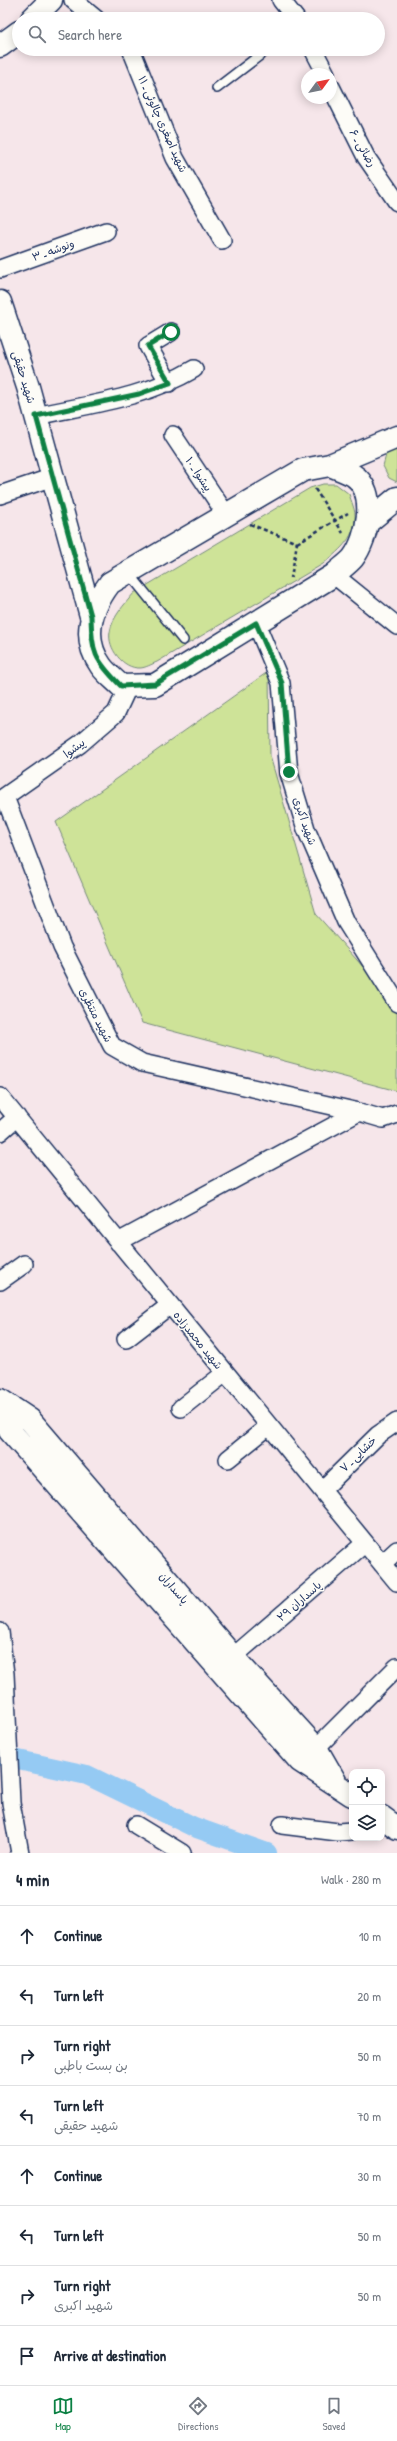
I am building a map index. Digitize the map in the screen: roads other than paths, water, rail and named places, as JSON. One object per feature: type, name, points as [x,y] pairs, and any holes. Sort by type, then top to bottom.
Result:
[{"type":"street","points":[[39,12],[51,0]]},
{"type":"street","points":[[73,0],[88,12]]},
{"type":"street","points":[[281,0],[290,12]]},
{"type":"street","points":[[0,46],[12,37]]},
{"type":"street","name":"شهید اصغری چالوئی ـ ۱۱","points":[[133,56],[175,158],[222,240]]},
{"type":"street","points":[[316,56],[323,68]]},
{"type":"street","name":"رضائی ـ ۶","points":[[337,100],[366,157],[397,202]]},
{"type":"street","name":"ونوشه ـ ۳","points":[[0,269],[106,231]]},
{"type":"street","name":"شهید حقیقی","points":[[0,302],[4,327],[36,416],[91,616]]},
{"type":"street","points":[[170,383],[148,346],[171,332]]},
{"type":"street","points":[[36,416],[139,394],[170,383],[194,369]]},
{"type":"street","name":"پیشوا ـ ۱۰","points":[[173,435],[225,514]]},
{"type":"street","points":[[330,465],[353,475],[362,485],[370,507],[368,522],[353,558],[334,574],[287,604],[155,684],[121,686],[101,666],[92,645],[91,616],[97,600],[110,583],[225,514],[303,470],[330,465],[397,437]]},
{"type":"street","points":[[0,496],[53,477]]},
{"type":"street","points":[[368,522],[396,502]]},
{"type":"street","points":[[334,574],[397,626]]},
{"type":"street","name":"شهید اکبری","points":[[256,623],[282,683],[289,772],[306,829],[346,922],[397,1003]]},
{"type":"street","name":"پیشوا","points":[[2,799],[80,744],[116,713],[128,685]]},
{"type":"street","name":"شهید منتظری","points":[[2,799],[62,947],[112,1046],[142,1063],[359,1112],[383,1119],[397,1114]]},
{"type":"street","name":"شهید محمدزاده","points":[[0,1097],[322,1490],[364,1544],[397,1582]]},
{"type":"street","points":[[118,1242],[359,1112]]},
{"type":"street","points":[[0,1132],[17,1117]]},
{"type":"street","points":[[0,1281],[24,1264]]},
{"type":"street","points":[[126,1340],[170,1305]]},
{"type":"street","points":[[181,1408],[225,1373]]},
{"type":"street","name":"پاسداران","points":[[0,1400],[30,1420],[233,1657],[316,1748],[345,1790]]},
{"type":"street","name":"پاسداران","points":[[0,1411],[10,1431],[300,1761],[345,1790]]},
{"type":"street","name":"خشایی ـ ۷","points":[[322,1490],[378,1435],[397,1422]]},
{"type":"street","points":[[228,1459],[269,1426]]},
{"type":"street","name":"پاسداران ۲۹","points":[[233,1657],[364,1544]]},
{"type":"street","points":[[382,1564],[397,1550]]},
{"type":"street","points":[[0,1632],[5,1688],[6,1789],[20,1853]]},
{"type":"street","points":[[316,1748],[397,1667]]},
{"type":"street","points":[[282,1824],[338,1832],[349,1831]]},
{"type":"street","points":[[136,1825],[182,1853]]},
{"type":"lane","points":[[217,88],[259,56]]},
{"type":"lane","points":[[128,572],[183,640]]},
{"type":"waterway","points":[[0,1756],[87,1775],[194,1827],[267,1853]]}]
